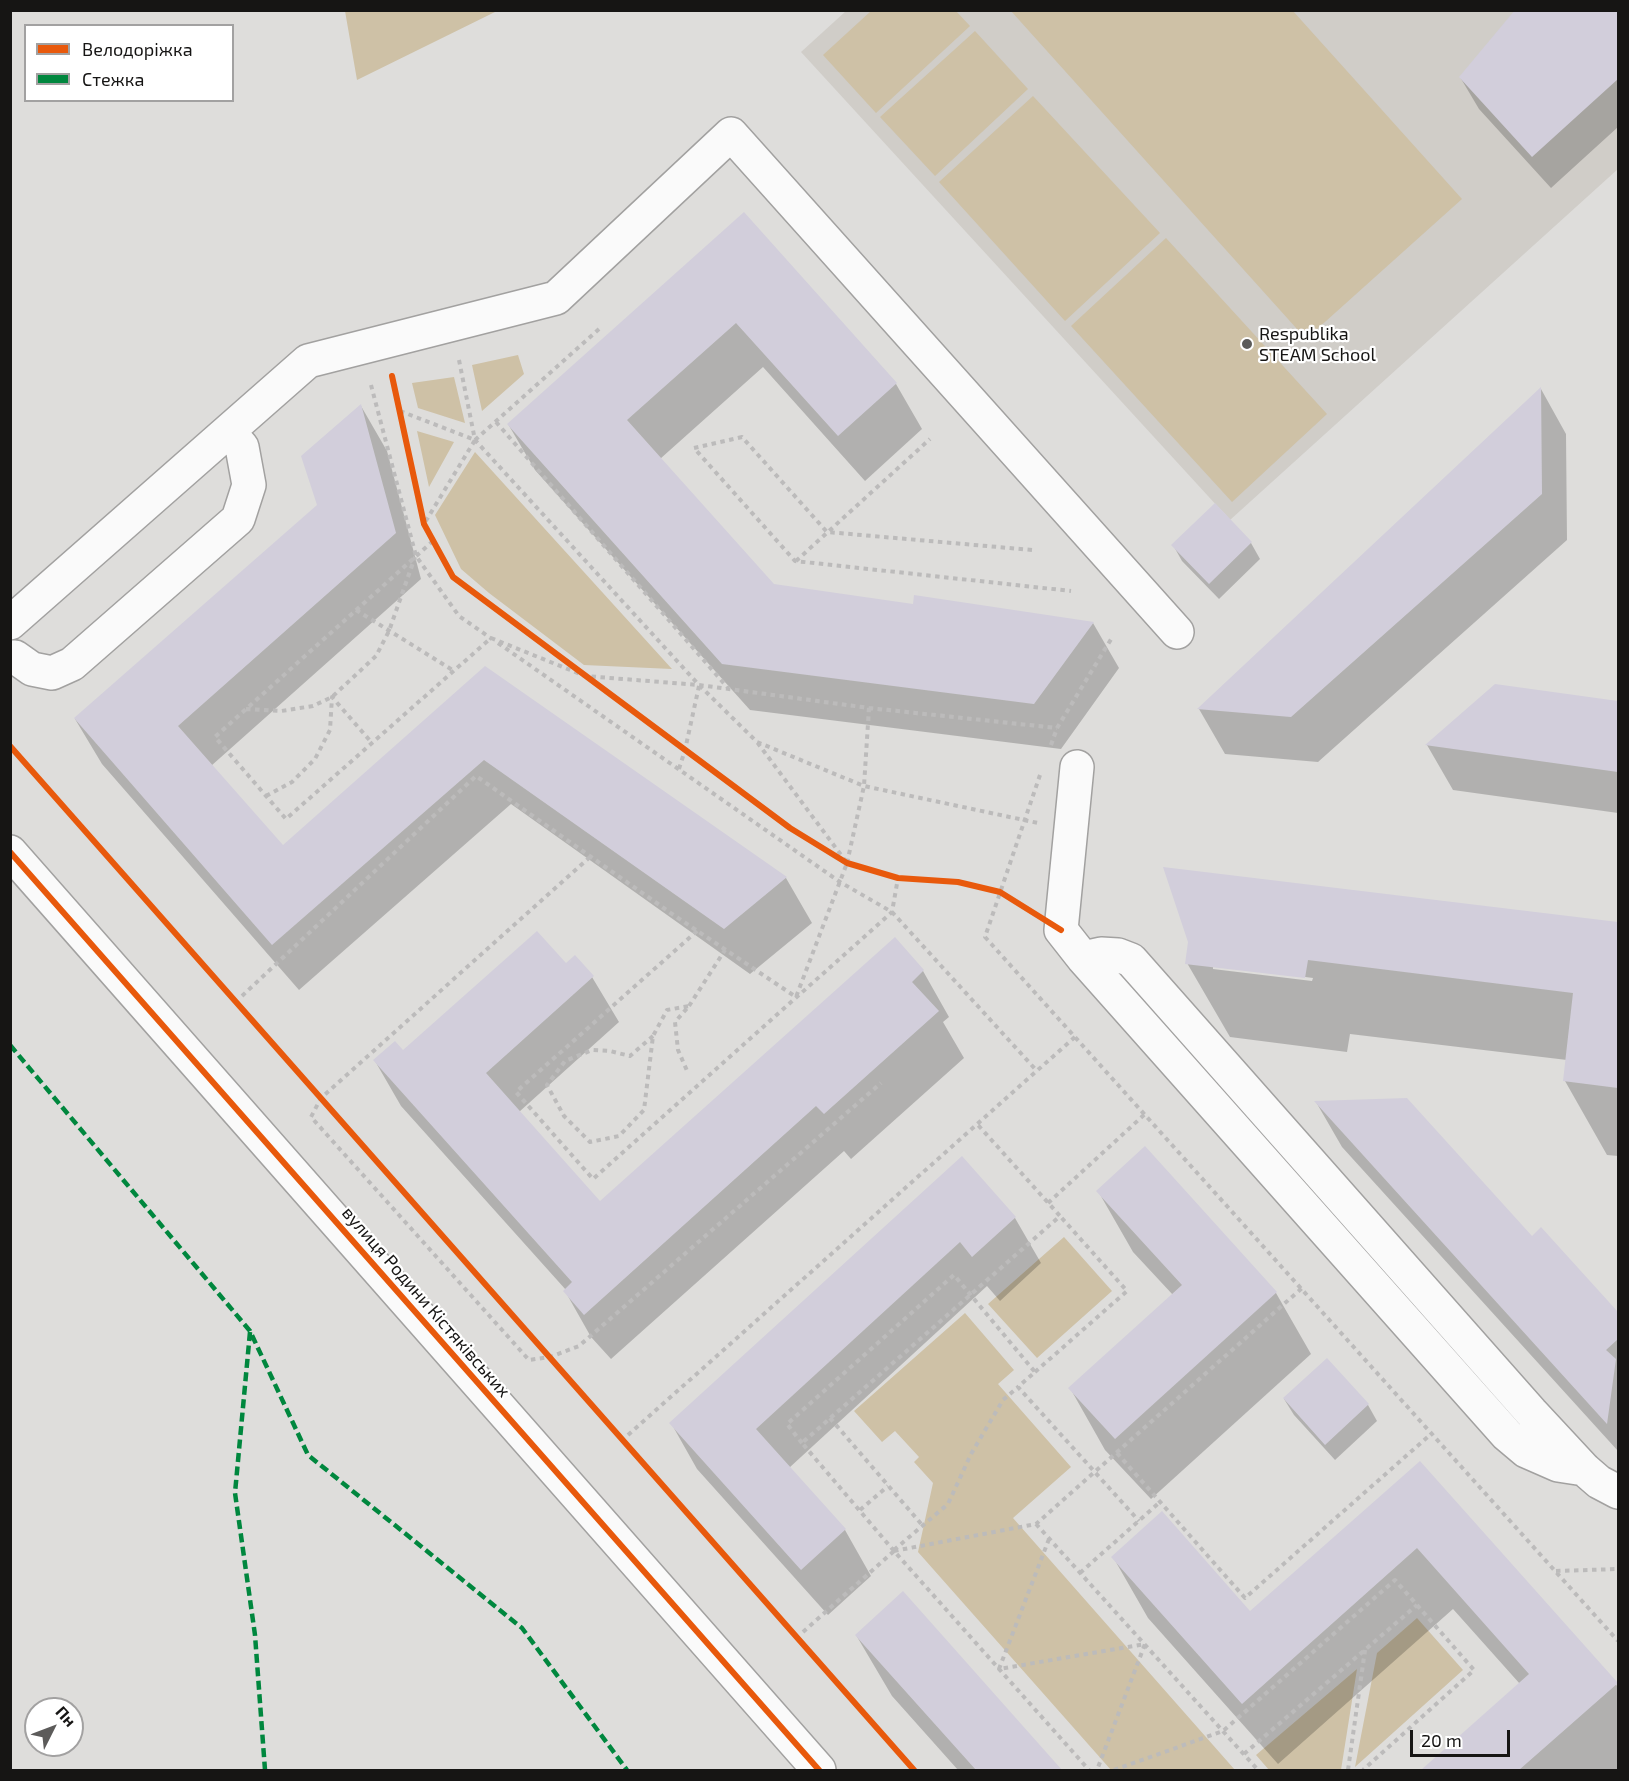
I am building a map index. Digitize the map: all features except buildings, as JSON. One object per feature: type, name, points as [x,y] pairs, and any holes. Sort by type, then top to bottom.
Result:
[{"type":"street","points":[[10,623],[308,361],[556,297],[731,134],[1177,632]]},
{"type":"street","points":[[10,657],[15,657],[32,669],[52,673],[72,664],[238,519],[249,484],[242,447],[229,432]]},
{"type":"street","points":[[1077,766],[1061,930],[1083,958],[1101,954],[1118,955],[1131,960],[1531,1412],[1584,1469],[1599,1482],[1618,1492]]},
{"type":"street","name":"вулиця Родини Кістяківських","points":[[10,852],[819,1770]]},
{"type":"path","points":[[424,524],[475,440],[599,329]]},
{"type":"path","points":[[459,360],[475,440]]},
{"type":"path","points":[[371,385],[416,556],[459,616],[840,882],[892,912],[1037,1071]]},
{"type":"path","points":[[397,399],[402,422]]},
{"type":"path","points":[[400,411],[475,440],[699,686],[757,742],[847,863]]},
{"type":"path","points":[[496,422],[729,689]]},
{"type":"path","points":[[1032,550],[827,532],[742,437],[694,448],[795,561],[1071,591]]},
{"type":"path","points":[[795,561],[930,439]]},
{"type":"path","points":[[421,513],[424,524],[438,550]]},
{"type":"path","points":[[433,541],[215,737],[286,819],[491,638]]},
{"type":"path","points":[[246,709],[281,711],[313,706],[332,697],[376,656],[388,631],[416,556]]},
{"type":"path","points":[[356,610],[454,671]]},
{"type":"path","points":[[491,638],[585,676],[729,689],[869,708],[1057,728]]},
{"type":"path","points":[[557,655],[594,682]]},
{"type":"path","points":[[679,769],[699,686]]},
{"type":"path","points":[[332,697],[372,743]]},
{"type":"path","points":[[266,796],[292,782],[315,759],[330,730],[332,697]]},
{"type":"path","points":[[796,997],[847,863],[864,786],[869,708]]},
{"type":"path","points":[[757,742],[864,786],[1071,830]]},
{"type":"path","points":[[676,743],[695,757]]},
{"type":"path","points":[[242,996],[476,776],[697,931],[796,997]]},
{"type":"path","points":[[828,852],[857,866]]},
{"type":"path","points":[[590,857],[321,1098],[310,1117],[529,1360],[550,1357],[579,1346],[881,1083]]},
{"type":"path","points":[[888,875],[910,879]]},
{"type":"path","points":[[697,931],[516,1092],[593,1179],[892,912],[898,878]]},
{"type":"path","points":[[990,890],[1009,897]]},
{"type":"path","points":[[688,1073],[678,1050],[675,1022],[689,1006],[725,950]]},
{"type":"path","points":[[233,997],[241,1006]]},
{"type":"path","points":[[652,1035],[645,1110],[619,1136],[590,1142],[564,1116],[547,1085],[565,1061],[592,1050],[610,1051],[630,1056],[652,1035],[667,1010],[689,1006]]},
{"type":"path","points":[[628,1435],[1076,1036],[1618,1641]]},
{"type":"path","points":[[315,1090],[329,1107]]},
{"type":"path","points":[[1047,1203],[1145,1113]]},
{"type":"path","points":[[804,1632],[948,1504],[971,1454],[1004,1400],[1127,1291],[978,1125]]},
{"type":"path","points":[[802,1443],[1060,1216]]},
{"type":"path","points":[[1035,1372],[954,1275],[787,1424],[894,1551],[1089,1770]]},
{"type":"path","points":[[894,1551],[1036,1524],[1302,1288]]},
{"type":"path","points":[[543,1350],[556,1364]]},
{"type":"path","points":[[1018,1387],[1138,1521]]},
{"type":"path","points":[[830,1418],[922,1526]]},
{"type":"path","points":[[1117,1453],[1245,1598],[1431,1434]]},
{"type":"path","points":[[860,1510],[888,1486]]},
{"type":"path","points":[[1080,1573],[1160,1502]]},
{"type":"path","points":[[1036,1524],[1258,1770]]},
{"type":"path","points":[[999,1669],[1049,1539]]},
{"type":"path","points":[[1556,1571],[1618,1569]]},
{"type":"path","points":[[1114,1770],[1223,1731],[1395,1580],[1474,1670],[1363,1770]]},
{"type":"path","points":[[1244,1754],[1417,1605]]},
{"type":"path","points":[[999,1669],[1145,1644]]},
{"type":"path","points":[[1097,1770],[1145,1644]]},
{"type":"path","points":[[1348,1770],[1365,1650]]},
{"type":"shaded area","points":[[345,10],[497,11],[357,80]]},
{"type":"shaded area","name":"Respublika STEAM School","points":[[846,11],[1618,11],[1618,169],[1230,520],[801,52]]},
{"type":"shaded area","points":[[871,11],[956,11],[970,26],[876,113],[823,55]]},
{"type":"shaded area","points":[[1011,11],[1293,11],[1462,199],[1306,339]]},
{"type":"shaded area","points":[[975,31],[1028,89],[935,176],[880,117]]},
{"type":"shaded area","points":[[1033,96],[1160,233],[1065,321],[939,182]]},
{"type":"shaded area","points":[[1166,238],[1327,414],[1232,502],[1071,326]]},
{"type":"shaded area","points":[[518,355],[524,374],[482,411],[472,365]]},
{"type":"shaded area","points":[[454,377],[465,423],[418,408],[412,383]]},
{"type":"shaded area","points":[[417,431],[454,442],[429,487]]},
{"type":"shaded area","points":[[475,452],[672,669],[584,665],[461,569],[435,515]]},
{"type":"shaded area","points":[[1064,1237],[1112,1291],[1037,1358],[988,1304]]},
{"type":"shaded area","points":[[965,1313],[1014,1370],[998,1384],[1071,1467],[1013,1518],[1235,1770],[1111,1770],[918,1552],[933,1483],[914,1462],[919,1457],[895,1431],[882,1442],[854,1411]]},
{"type":"shaded area","points":[[1417,1618],[1463,1670],[1355,1767],[1377,1653]]},
{"type":"shaded area","points":[[1357,1669],[1341,1770],[1269,1770],[1256,1755]]},
{"type":"marked path","points":[[10,1045],[250,1331],[308,1455],[522,1628],[627,1770]]},
{"type":"marked path","points":[[250,1332],[235,1493],[255,1635],[265,1770]]},
{"type":"cycle path","points":[[392,376],[424,524],[453,577],[790,828],[847,863],[898,878],[958,882],[1000,892],[1061,930]]},
{"type":"cycle path","points":[[10,746],[914,1770]]},
{"type":"cycle path","points":[[10,852],[819,1770]]},
{"type":"place","name":"Respublika STEAM School","points":[[1247,344]]}]
